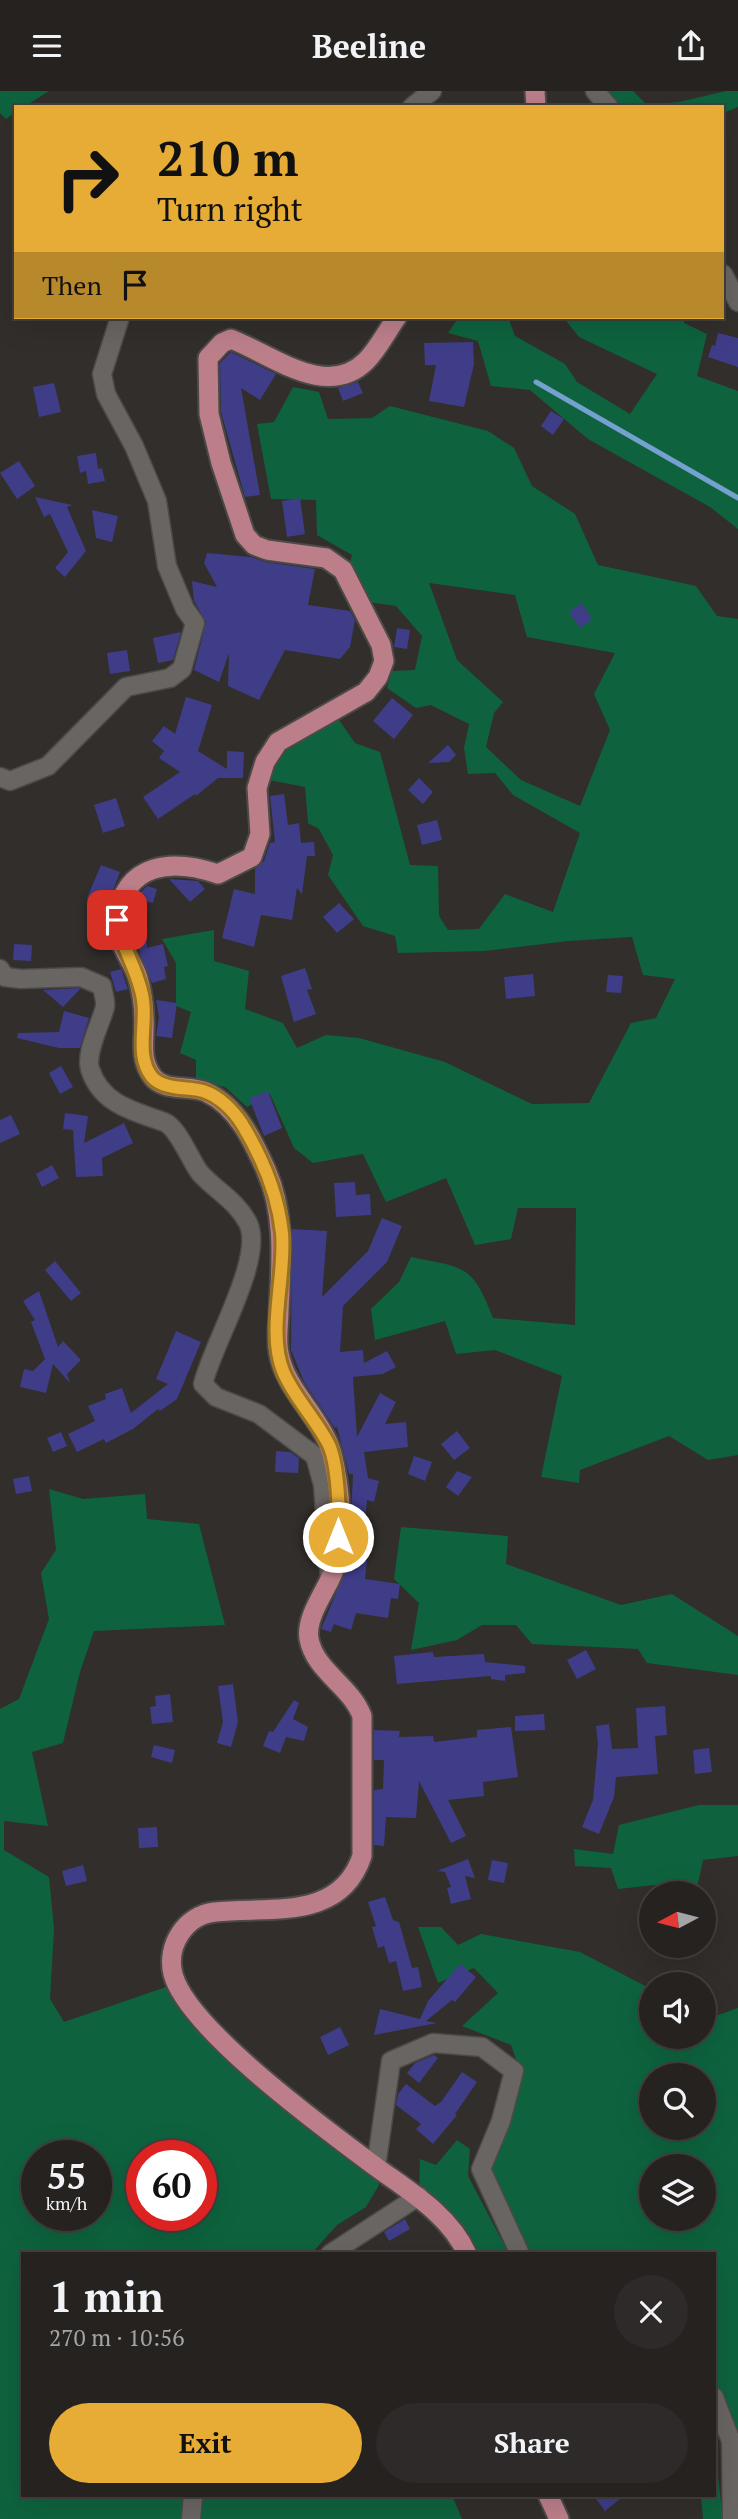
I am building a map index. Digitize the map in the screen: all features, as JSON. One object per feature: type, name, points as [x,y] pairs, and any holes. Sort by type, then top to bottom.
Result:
[{"type":"main road","points":[[396,319],[367,361],[338,378],[319,378],[232,339],[222,343],[208,358],[209,414],[221,463],[245,535],[254,545],[267,550],[326,558],[343,570],[381,645],[384,661],[378,677],[366,692],[278,742],[265,762],[257,788],[260,834],[252,857],[218,874],[186,866],[144,871],[134,879],[117,920],[119,936],[138,976],[143,1001],[144,1060],[153,1079],[166,1085],[204,1091],[226,1104],[248,1135],[267,1171],[274,1193],[282,1234],[278,1350],[283,1372],[330,1446],[340,1511],[337,1563],[312,1620],[308,1637],[314,1654],[357,1700],[362,1716],[362,1856],[357,1872],[346,1886],[324,1899],[286,1910],[212,1912],[196,1919],[179,1934],[172,1955],[173,1974],[183,1998],[211,2031],[263,2078],[376,2167],[419,2196],[462,2243],[466,2252]]},
{"type":"main road","points":[[549,2497],[559,2519]]},
{"type":"street","points":[[414,105],[432,91]]},
{"type":"street","points":[[595,91],[607,105]]},
{"type":"street","points":[[724,276],[738,302]]},
{"type":"street","points":[[0,777],[10,781],[48,766],[127,687],[170,678],[182,669],[193,637],[195,623],[167,566],[157,501],[134,446],[106,394],[102,374],[119,319]]},
{"type":"street","points":[[0,969],[5,977],[81,977],[102,986],[106,1004],[94,1039],[89,1067],[102,1090],[117,1106],[170,1124],[201,1173],[233,1203],[249,1224],[250,1255],[247,1267],[240,1291],[207,1365],[203,1384],[216,1397],[259,1414],[315,1456],[323,1485],[330,1581]]},
{"type":"street","points":[[376,2167],[391,2061],[433,2043],[482,2047],[514,2071],[501,2121],[481,2169],[519,2252]]},
{"type":"street","points":[[333,2252],[419,2196]]},
{"type":"street","points":[[716,2402],[731,2441],[732,2519]]},
{"type":"street","points":[[191,2519],[192,2497]]},
{"type":"green space","points":[[0,91],[49,91],[27,105],[14,105],[14,113],[6,119],[0,113]]},
{"type":"green space","points":[[608,91],[633,91],[647,105],[621,105]]},
{"type":"green space","points":[[738,91],[738,107],[724,113],[724,105],[647,105]]},
{"type":"green space","points":[[458,319],[509,319],[515,336],[565,364],[577,382],[630,414],[657,374],[579,337],[565,319],[685,319],[684,323],[707,334],[697,376],[738,391],[738,529],[710,507],[588,439],[530,390],[491,386],[478,341],[448,333]]},
{"type":"green space","points":[[293,387],[319,392],[328,419],[372,418],[390,406],[488,431],[514,448],[532,486],[575,514],[598,565],[696,586],[717,616],[738,619],[738,1455],[708,1460],[669,1436],[580,1470],[579,1483],[541,1477],[562,1376],[495,1350],[456,1354],[445,1321],[375,1340],[371,1309],[399,1282],[411,1257],[464,1271],[479,1287],[493,1318],[575,1325],[576,1208],[518,1208],[511,1239],[475,1245],[446,1178],[386,1202],[363,1154],[313,1163],[294,1148],[270,1094],[247,1107],[225,1087],[196,1081],[196,1060],[180,1053],[191,1012],[176,1006],[176,963],[162,939],[214,930],[214,961],[249,971],[245,1009],[283,1023],[297,1048],[326,1035],[359,1038],[445,1062],[532,1104],[589,1103],[631,1023],[656,1018],[675,979],[643,975],[632,937],[484,951],[398,953],[395,936],[363,926],[328,875],[333,855],[319,829],[308,823],[305,787],[269,780],[288,747],[339,720],[355,743],[380,752],[410,865],[438,866],[439,916],[448,930],[479,929],[505,894],[553,912],[580,833],[513,795],[495,773],[468,774],[464,748],[469,724],[431,705],[416,708],[387,688],[392,671],[415,670],[422,636],[396,606],[368,602],[349,566],[352,555],[317,535],[316,500],[271,499],[257,424],[274,422]],"holes":[[[429,583],[515,595],[527,637],[615,653],[594,694],[610,730],[580,806],[521,780],[486,747],[494,713],[503,702],[457,660]]]},
{"type":"green space","points":[[49,1489],[83,1499],[145,1494],[147,1519],[199,1524],[225,1625],[94,1631],[80,1672],[63,1743],[32,1752],[48,1826],[4,1821],[4,1850],[49,1877],[54,1928],[50,1999],[64,2022],[169,1986],[255,2082],[305,2127],[376,2177],[379,2185],[366,2207],[337,2225],[313,2252],[21,2252],[21,2497],[186,2497],[186,2519],[0,2519],[0,1709],[19,1699],[49,1619],[41,1573],[56,1550]]},
{"type":"green space","points":[[401,1527],[508,1536],[506,1564],[621,1605],[672,1594],[738,1636],[738,1675],[647,1663],[638,1649],[532,1644],[516,1625],[482,1625],[457,1640],[411,1650],[419,1603],[394,1579]]},
{"type":"green space","points":[[699,1805],[738,1805],[738,1856],[703,1860],[699,1881],[639,1881],[639,1887],[618,1889],[611,1868],[575,1866],[574,1849],[613,1854],[619,1825]]},
{"type":"green space","points":[[418,1927],[441,1927],[458,1945],[481,1934],[580,1952],[639,1983],[639,2049],[716,2049],[716,2016],[738,2008],[738,2519],[729,2415],[716,2392],[716,2252],[526,2252],[486,2165],[519,2068],[511,2045],[462,2026],[498,1993],[474,1968],[438,1983]]},
{"type":"green space","points":[[457,2140],[470,2149],[468,2176],[508,2252],[473,2252],[419,2193],[420,2159],[436,2165]]},
{"type":"green space","points":[[716,2460],[723,2519],[703,2519],[701,2497],[716,2497]]},
{"type":"green space","points":[[201,2497],[453,2497],[462,2519],[198,2519]]},
{"type":"building","points":[[718,333],[738,338],[738,367],[708,357],[712,345],[715,346]]},
{"type":"building","points":[[473,342],[474,364],[464,407],[429,401],[436,365],[425,365],[424,343]]},
{"type":"building","points":[[231,352],[276,374],[260,400],[241,388],[260,495],[245,497],[221,412],[220,363]]},
{"type":"building","points":[[358,382],[363,393],[343,401],[338,388]]},
{"type":"building","points":[[54,383],[61,412],[39,417],[33,387]]},
{"type":"building","points":[[551,411],[564,419],[553,435],[541,426]]},
{"type":"building","points":[[96,453],[98,469],[102,468],[105,481],[88,484],[86,471],[80,473],[77,456]]},
{"type":"building","points":[[19,461],[35,486],[17,499],[0,473]]},
{"type":"building","points":[[35,497],[72,505],[67,507],[86,551],[65,577],[55,568],[68,552],[50,514],[44,517]]},
{"type":"building","points":[[300,498],[305,534],[287,537],[282,501]]},
{"type":"building","points":[[92,510],[118,516],[112,542],[96,538]]},
{"type":"building","points":[[207,553],[251,557],[265,562],[315,569],[308,605],[350,611],[355,620],[350,647],[340,659],[285,650],[259,700],[228,686],[229,653],[219,682],[194,670],[206,622],[194,601],[192,581],[217,587],[204,563]]},
{"type":"building","points":[[582,603],[592,619],[580,628],[569,612]]},
{"type":"building","points":[[397,628],[410,630],[407,649],[394,647]]},
{"type":"building","points":[[181,632],[173,660],[158,663],[153,638]]},
{"type":"building","points":[[127,650],[130,671],[110,674],[107,653]]},
{"type":"building","points":[[186,697],[212,705],[198,751],[227,769],[227,751],[244,752],[243,778],[218,778],[196,796],[195,794],[158,819],[143,797],[180,772],[159,758],[164,751],[152,741],[164,726],[175,734]]},
{"type":"building","points":[[392,698],[413,715],[394,739],[373,721]]},
{"type":"building","points":[[448,745],[456,755],[449,762],[428,763]]},
{"type":"building","points":[[419,778],[433,792],[423,804],[408,790]]},
{"type":"building","points":[[284,794],[288,825],[299,823],[301,843],[314,842],[315,856],[307,856],[302,894],[297,888],[292,920],[261,915],[254,947],[222,938],[234,889],[255,894],[255,869],[264,861],[270,843],[275,842],[270,796]]},
{"type":"building","points":[[116,798],[125,826],[103,833],[94,805]]},
{"type":"building","points":[[437,820],[442,840],[422,845],[417,825]]},
{"type":"building","points":[[101,865],[120,872],[107,906],[87,898]]},
{"type":"building","points":[[169,879],[198,881],[205,889],[190,902]]},
{"type":"building","points":[[147,886],[157,889],[153,903],[145,901],[147,948],[163,944],[168,966],[164,967],[166,979],[152,983],[140,954],[131,914],[140,893]]},
{"type":"building","points":[[339,903],[354,919],[337,933],[323,917]]},
{"type":"building","points":[[14,944],[32,945],[31,961],[13,960]]},
{"type":"building","points":[[305,968],[312,989],[307,990],[316,1014],[294,1022],[281,976]]},
{"type":"building","points":[[121,969],[128,989],[116,992],[110,972]]},
{"type":"building","points":[[533,974],[535,996],[506,999],[504,977]]},
{"type":"building","points":[[608,975],[623,976],[621,993],[606,992]]},
{"type":"building","points":[[79,988],[63,1007],[43,990]]},
{"type":"building","points":[[156,1000],[177,1003],[172,1038],[156,1036],[159,1017]]},
{"type":"building","points":[[64,1011],[89,1018],[80,1048],[59,1048],[17,1038],[18,1033],[59,1032]]},
{"type":"building","points":[[61,1066],[73,1087],[60,1094],[49,1073]]},
{"type":"building","points":[[268,1091],[282,1128],[264,1136],[249,1098]]},
{"type":"building","points":[[65,1113],[88,1116],[84,1143],[124,1123],[133,1143],[102,1158],[103,1176],[76,1177],[73,1130],[63,1129]]},
{"type":"building","points":[[11,1115],[20,1134],[0,1143],[0,1120]]},
{"type":"building","points":[[52,1165],[59,1178],[42,1187],[36,1174]]},
{"type":"building","points":[[355,1182],[356,1195],[370,1194],[371,1215],[336,1217],[334,1183]]},
{"type":"building","points":[[382,1218],[402,1226],[387,1262],[343,1306],[340,1352],[363,1350],[364,1363],[387,1351],[396,1367],[383,1374],[353,1377],[357,1437],[380,1393],[396,1402],[385,1424],[406,1422],[408,1447],[364,1452],[368,1478],[379,1481],[374,1502],[367,1500],[362,1558],[367,1560],[365,1579],[400,1584],[398,1599],[391,1598],[388,1618],[356,1613],[351,1630],[334,1624],[331,1632],[321,1629],[349,1562],[353,1474],[349,1474],[337,1427],[335,1428],[304,1382],[291,1350],[292,1229],[327,1231],[322,1297],[368,1251]]},
{"type":"building","points":[[55,1261],[81,1293],[71,1301],[45,1270]]},
{"type":"building","points":[[39,1291],[58,1347],[63,1341],[81,1360],[67,1374],[70,1383],[53,1364],[46,1393],[20,1387],[24,1369],[33,1371],[45,1359],[31,1322],[35,1320],[23,1301]]},
{"type":"building","points":[[176,1331],[201,1342],[177,1399],[160,1411],[158,1409],[133,1429],[106,1443],[104,1439],[77,1452],[68,1434],[95,1421],[88,1406],[106,1399],[105,1394],[122,1388],[131,1413],[168,1384],[156,1379]]},
{"type":"building","points":[[457,1431],[470,1448],[454,1460],[441,1444]]},
{"type":"building","points":[[61,1432],[67,1446],[53,1452],[47,1438]]},
{"type":"building","points":[[276,1451],[290,1452],[299,1458],[298,1473],[275,1472]]},
{"type":"building","points":[[414,1456],[432,1462],[425,1481],[408,1474]]},
{"type":"building","points":[[457,1471],[472,1477],[458,1496],[446,1487]]},
{"type":"building","points":[[29,1476],[32,1491],[16,1494],[13,1479]]},
{"type":"building","points":[[586,1650],[596,1669],[577,1679],[567,1660]]},
{"type":"building","points":[[433,1652],[434,1657],[484,1654],[485,1662],[525,1666],[525,1673],[505,1675],[505,1681],[491,1679],[491,1676],[397,1684],[394,1656]]},
{"type":"building","points":[[233,1684],[238,1722],[231,1747],[217,1743],[223,1722],[218,1686]]},
{"type":"building","points":[[170,1694],[173,1722],[152,1724],[150,1707],[156,1706],[155,1696]]},
{"type":"building","points":[[294,1700],[299,1703],[293,1719],[308,1727],[304,1741],[286,1737],[280,1753],[263,1746],[269,1731],[273,1732]]},
{"type":"building","points":[[665,1706],[667,1735],[655,1736],[658,1774],[616,1777],[614,1797],[599,1834],[582,1827],[593,1800],[598,1744],[596,1726],[609,1724],[612,1749],[638,1748],[636,1708]]},
{"type":"building","points":[[544,1714],[545,1730],[515,1731],[515,1716]]},
{"type":"building","points":[[511,1727],[518,1777],[483,1782],[484,1796],[448,1800],[466,1836],[451,1843],[419,1781],[416,1818],[386,1817],[384,1846],[374,1845],[374,1790],[383,1789],[384,1760],[374,1760],[374,1730],[400,1731],[399,1737],[433,1736],[434,1742],[477,1737],[477,1730]]},
{"type":"building","points":[[154,1745],[175,1750],[172,1763],[151,1757]]},
{"type":"building","points":[[709,1748],[712,1772],[695,1774],[693,1750]]},
{"type":"building","points":[[157,1827],[158,1847],[139,1848],[138,1828]]},
{"type":"building","points":[[468,1859],[475,1878],[465,1876],[471,1899],[451,1904],[447,1888],[451,1887],[445,1872],[437,1871]]},
{"type":"building","points":[[492,1860],[508,1863],[504,1883],[488,1880]]},
{"type":"building","points":[[83,1865],[87,1881],[66,1886],[62,1871]]},
{"type":"building","points":[[385,1897],[393,1920],[399,1922],[412,1968],[418,1967],[422,1987],[403,1991],[396,1961],[389,1963],[384,1946],[378,1948],[372,1927],[376,1926],[368,1902]]},
{"type":"building","points":[[460,1964],[476,1977],[455,2002],[452,2000],[426,2021],[437,2023],[374,2035],[380,2009],[420,2019],[428,2001]]},
{"type":"building","points":[[340,2027],[349,2045],[328,2055],[320,2037]]},
{"type":"building","points":[[434,2055],[438,2058],[419,2083],[407,2073],[415,2063]]},
{"type":"building","points":[[462,2072],[477,2082],[455,2114],[457,2115],[433,2144],[416,2129],[421,2124],[396,2105],[398,2094],[406,2084],[435,2106],[441,2102]]},
{"type":"building","points":[[405,2219],[410,2229],[389,2241],[384,2232]]},
{"type":"building","points":[[594,2497],[622,2497],[605,2511]]},
{"type":"waterway","points":[[536,382],[738,498]]},
{"type":"route","points":[[117,920],[119,936],[138,976],[145,1023],[142,1044],[144,1060],[153,1079],[166,1085],[204,1091],[226,1104],[241,1123],[267,1171],[282,1234],[278,1350],[283,1372],[330,1446],[340,1511],[338,1537]]}]
